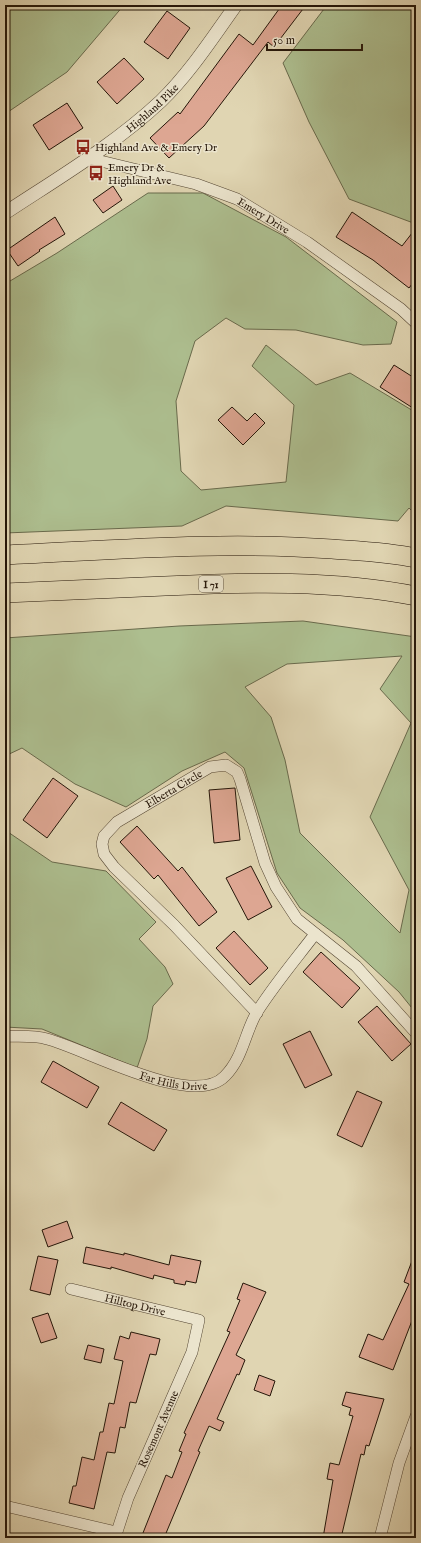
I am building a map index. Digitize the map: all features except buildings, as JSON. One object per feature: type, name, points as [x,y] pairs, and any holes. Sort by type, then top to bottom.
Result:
[{"type":"highway","points":[[5,555],[194,547],[291,546],[374,552],[416,558]]},
{"type":"highway","name":"I 71","points":[[5,593],[206,584],[280,583],[340,586],[416,596]]},
{"type":"street","name":"Highland Pike","points":[[5,213],[123,134],[162,100],[190,68],[236,5]]},
{"type":"street","name":"Emery Drive","points":[[88,158],[196,184],[237,199],[308,242],[401,309],[416,323]]},
{"type":"street","name":"Elberta Circle","points":[[257,1013],[174,926],[107,859],[104,854],[102,844],[104,836],[117,822],[210,767],[226,765],[237,772],[265,863],[276,887],[297,919],[356,966],[416,1032]]},
{"type":"street","name":"Far Hills Drive","points":[[5,1036],[47,1038],[146,1077],[179,1085],[206,1085],[217,1082],[225,1077],[242,1049],[257,1013],[315,934]]},
{"type":"street","name":"Hilltop Drive","points":[[71,1289],[199,1320]]},
{"type":"street","name":"Rosemont Avenue","points":[[116,1535],[128,1498],[192,1352],[199,1320]]},
{"type":"street","points":[[380,1538],[399,1463],[416,1416]]},
{"type":"street","points":[[5,1506],[116,1535]]},
{"type":"green space","points":[[5,5],[124,5],[67,72],[5,114]]},
{"type":"green space","points":[[327,5],[416,5],[416,224],[349,199],[309,122],[283,63]]},
{"type":"green space","points":[[148,193],[203,193],[286,237],[397,322],[391,344],[363,345],[296,330],[245,329],[226,318],[195,341],[176,401],[181,471],[201,490],[286,482],[294,405],[252,366],[266,345],[316,385],[350,373],[415,412],[416,515],[409,508],[398,521],[226,506],[182,526],[5,533],[5,284],[57,253]]},
{"type":"green space","points":[[303,621],[416,637],[416,1013],[399,992],[343,940],[300,908],[277,873],[244,768],[225,752],[182,771],[126,807],[75,784],[22,748],[5,756],[5,638],[179,626]],"holes":[[[402,656],[380,689],[411,723],[370,817],[409,890],[400,933],[300,833],[285,760],[271,717],[245,687],[287,664]]]},
{"type":"green space","points":[[5,830],[52,862],[106,871],[156,922],[139,939],[165,967],[173,984],[153,1006],[147,1039],[137,1068],[42,1029],[5,1027]]},
{"type":"place","name":"Highland Ave & Emery Dr","points":[[83,147]]},
{"type":"place","name":"Emery Dr & Highland Ave","points":[[96,173]]}]
